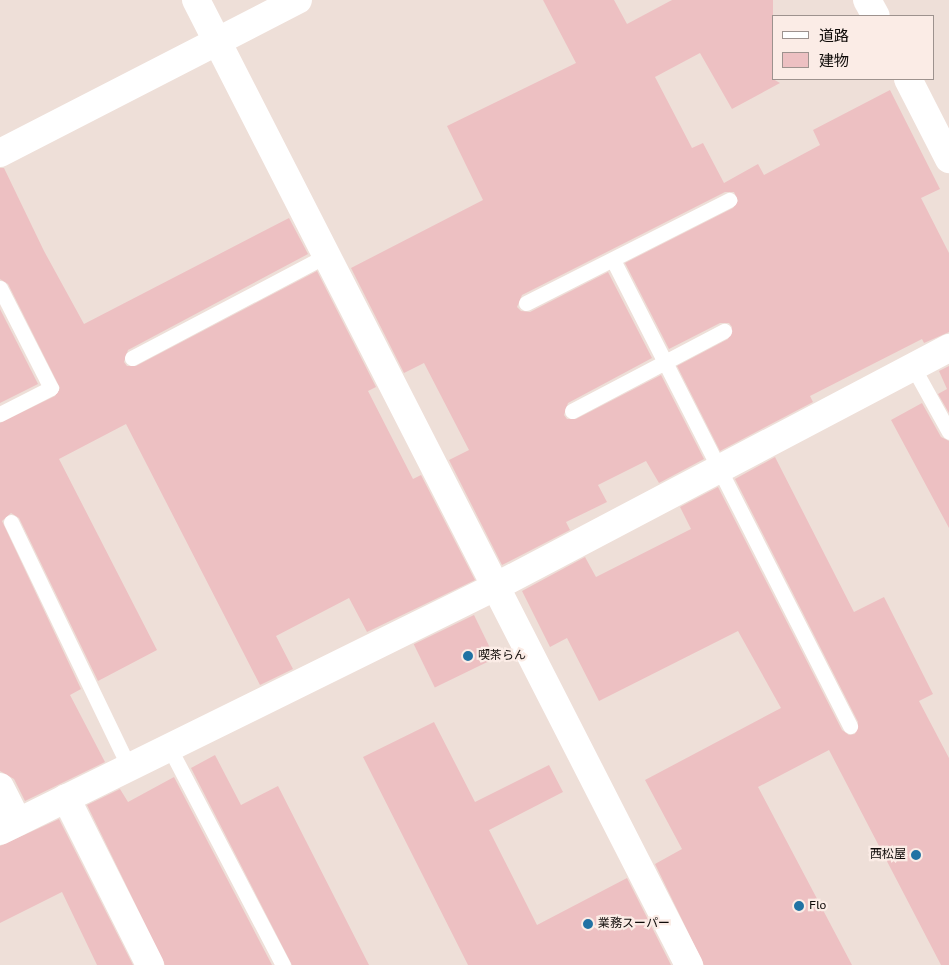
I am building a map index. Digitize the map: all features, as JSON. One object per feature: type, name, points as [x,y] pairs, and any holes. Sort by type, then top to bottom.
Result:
[{"type":"street","points":[[196,0],[689,965]]},
{"type":"street","points":[[0,153],[298,0]]},
{"type":"street","points":[[867,0],[875,15]]},
{"type":"street","points":[[909,80],[949,158]]},
{"type":"street","points":[[0,787],[9,827],[497,586],[949,348]]},
{"type":"street","points":[[66,798],[150,965]]},
{"type":"lane","points":[[526,303],[729,200]]},
{"type":"lane","points":[[132,358],[327,255]]},
{"type":"lane","points":[[613,260],[721,468],[850,726]]},
{"type":"lane","points":[[0,288],[51,388],[0,414]]},
{"type":"lane","points":[[572,411],[724,331]]},
{"type":"lane","points":[[913,367],[949,432]]},
{"type":"lane","points":[[11,522],[129,767]]},
{"type":"lane","points":[[169,747],[283,965]]},
{"type":"building","points":[[543,0],[614,0],[627,24],[672,0],[773,0],[772,80],[780,83],[732,109],[700,53],[655,77],[692,148],[703,143],[724,183],[758,164],[764,175],[820,145],[813,130],[890,90],[940,189],[921,198],[949,253],[949,332],[924,343],[922,339],[810,396],[813,402],[720,451],[677,366],[728,339],[732,327],[729,323],[720,323],[669,349],[625,263],[733,208],[738,201],[734,192],[725,192],[522,295],[517,307],[521,311],[530,312],[608,272],[652,358],[568,403],[564,415],[567,419],[576,419],[661,375],[704,459],[659,483],[646,461],[598,485],[607,502],[566,522],[570,530],[502,565],[449,460],[469,450],[424,363],[404,373],[351,268],[483,200],[447,126],[576,63]]},
{"type":"building","points":[[0,168],[4,168],[44,251],[84,324],[289,218],[308,254],[128,350],[124,362],[127,366],[136,366],[317,271],[376,387],[368,391],[413,479],[421,475],[475,580],[367,632],[349,598],[276,636],[293,669],[260,685],[126,424],[59,459],[157,650],[98,681],[19,518],[11,513],[2,521],[81,689],[70,695],[105,762],[25,801],[14,779],[0,771],[0,423],[55,396],[60,388],[8,284],[0,279]]},
{"type":"building","points":[[0,309],[38,384],[0,403]]},
{"type":"building","points":[[949,366],[949,413],[938,394],[947,389],[939,371]]},
{"type":"building","points":[[922,403],[941,437],[949,441],[949,528],[891,420]]},
{"type":"building","points":[[775,457],[854,612],[884,597],[933,694],[919,701],[949,758],[949,965],[941,965],[829,750],[758,787],[852,965],[704,965],[655,864],[682,849],[645,780],[781,708],[738,631],[599,701],[567,638],[550,647],[522,591],[585,557],[596,577],[691,529],[680,507],[718,487],[842,730],[849,735],[855,734],[858,722],[735,479]]},
{"type":"building","points":[[474,615],[495,658],[435,688],[414,644]]},
{"type":"building","points":[[434,722],[475,802],[549,765],[563,792],[489,830],[537,925],[627,878],[671,965],[468,965],[363,757]]},
{"type":"building","points":[[215,755],[241,805],[278,786],[369,965],[292,965],[191,768]]},
{"type":"building","points":[[174,777],[272,965],[165,965],[87,805],[120,789],[128,802]]},
{"type":"building","points":[[59,819],[133,965],[97,965],[62,892],[0,923],[0,846]]},
{"type":"place","name":"喫茶らん","points":[[468,656]]},
{"type":"place","name":"西松屋","points":[[916,855]]},
{"type":"place","name":"Flo","points":[[799,906]]},
{"type":"place","name":"業務スーパー","points":[[588,924]]}]
